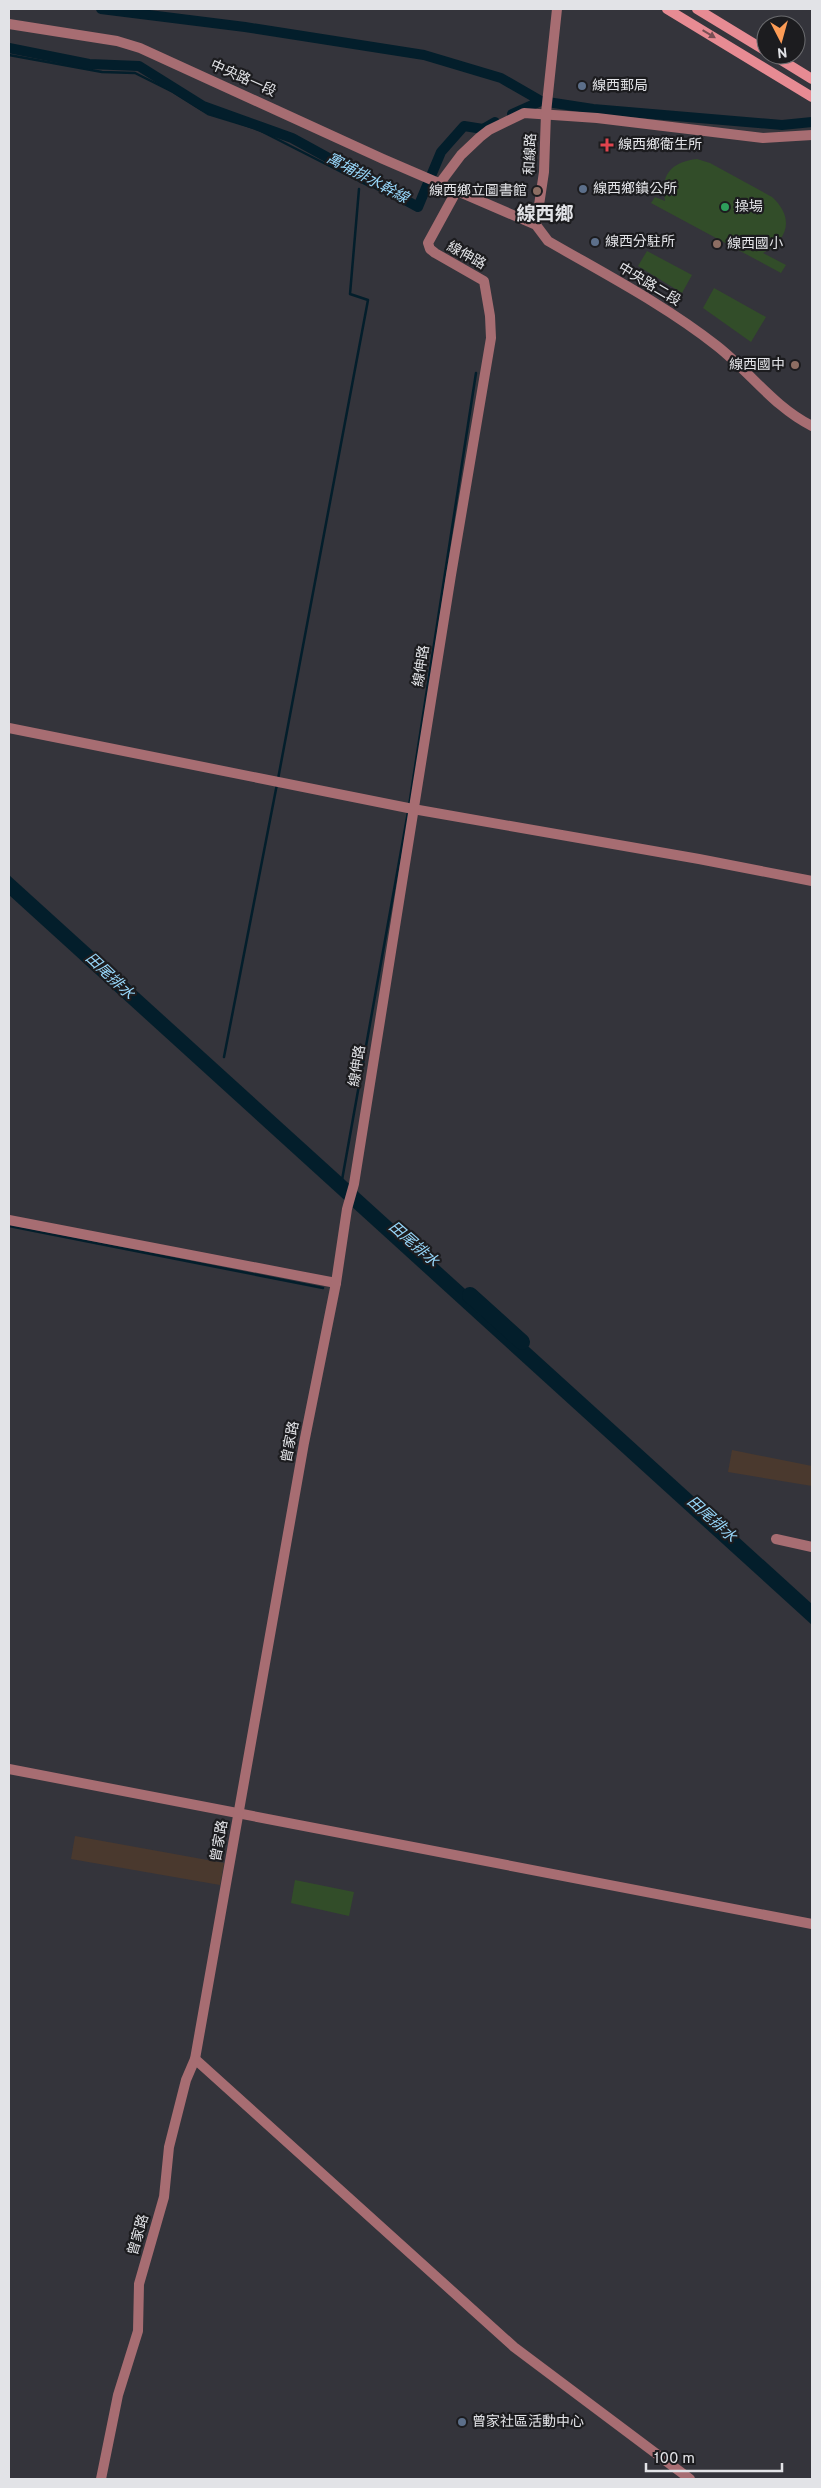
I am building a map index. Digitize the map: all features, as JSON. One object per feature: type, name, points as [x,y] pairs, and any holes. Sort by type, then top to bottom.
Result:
[{"type":"main road","points":[[667,9],[812,97]]},
{"type":"main road","points":[[697,9],[756,45]]},
{"type":"main road","points":[[789,65],[812,79]]},
{"type":"street","name":"和線路","points":[[536,225],[540,213],[544,172],[546,113],[557,9]]},
{"type":"street","name":"中央路一段","points":[[9,24],[117,41],[140,48],[457,190]]},
{"type":"street","points":[[440,183],[460,155],[488,130],[524,113],[546,113],[763,138],[812,135]]},
{"type":"street","name":"中央路二段","points":[[457,190],[536,225],[548,242],[661,308],[718,346],[786,411],[812,426]]},
{"type":"street","name":"線伸路","points":[[349,1202],[354,1184],[413,809],[491,338],[490,316],[484,281],[434,254],[428,244],[457,190]]},
{"type":"street","points":[[9,728],[413,809],[699,859],[812,881]]},
{"type":"street","name":"曾家路","points":[[101,2479],[118,2395],[138,2331],[139,2284],[164,2197],[169,2148],[186,2080],[196,2055],[304,1442],[336,1283],[349,1202]]},
{"type":"street","points":[[9,1220],[336,1283]]},
{"type":"street","points":[[776,1539],[812,1547]]},
{"type":"street","points":[[9,1769],[812,1924]]},
{"type":"street","points":[[196,2055],[514,2347],[690,2479]]},
{"type":"shaded area","points":[[732,1450],[812,1466],[812,1486],[728,1472]]},
{"type":"shaded area","points":[[75,1836],[224,1863],[220,1885],[71,1859]]},
{"type":"green space","points":[[697,159],[710,163],[772,197],[779,205],[786,221],[783,235],[772,248],[763,253],[786,265],[781,273],[651,203],[655,197],[665,201],[664,184],[669,171],[680,163]]},
{"type":"green space","points":[[647,251],[692,275],[682,293],[638,266]]},
{"type":"green space","points":[[714,288],[766,317],[751,342],[703,308]]},
{"type":"green space","points":[[295,1880],[354,1892],[349,1916],[291,1903]]},
{"type":"water","points":[[9,875],[812,1604],[812,1625],[9,895]]},
{"type":"waterway","points":[[101,9],[245,27],[424,55],[501,78],[541,101]]},
{"type":"waterway","name":"寓埔排水幹線","points":[[9,48],[89,64],[139,66],[203,106],[292,138],[418,207],[441,152],[464,126],[483,129],[495,122]]},
{"type":"waterway","points":[[9,55],[102,72],[135,73],[173,92],[208,114],[257,129],[367,185]]},
{"type":"waterway","name":"寓埔排水幹線","points":[[512,114],[541,101],[593,109],[782,125],[812,122]]},
{"type":"waterway","points":[[278,779],[368,300],[350,294],[359,189]]},
{"type":"waterway","points":[[409,806],[476,373]]},
{"type":"waterway","points":[[224,1057],[277,784]]},
{"type":"waterway","points":[[342,1180],[408,812]]},
{"type":"waterway","points":[[9,1226],[323,1288]]},
{"type":"waterway","name":"田尾排水","points":[[470,1295],[522,1342]]},
{"type":"place","name":"線西郵局","points":[[582,86]]},
{"type":"place","name":"線西鄉衛生所","points":[[607,145]]},
{"type":"place","name":"線西鄉鎮公所","points":[[583,189]]},
{"type":"place","name":"線西鄉立圖書館","points":[[537,191]]},
{"type":"place","name":"操場","points":[[725,207]]},
{"type":"place","name":"線西分駐所","points":[[595,242]]},
{"type":"place","name":"線西國小","points":[[717,244]]},
{"type":"place","name":"線西國中","points":[[795,365]]},
{"type":"place","name":"曾家社區活動中心","points":[[462,2422]]},
{"type":"district","name":"線西鄉","points":[[545,215]]}]
